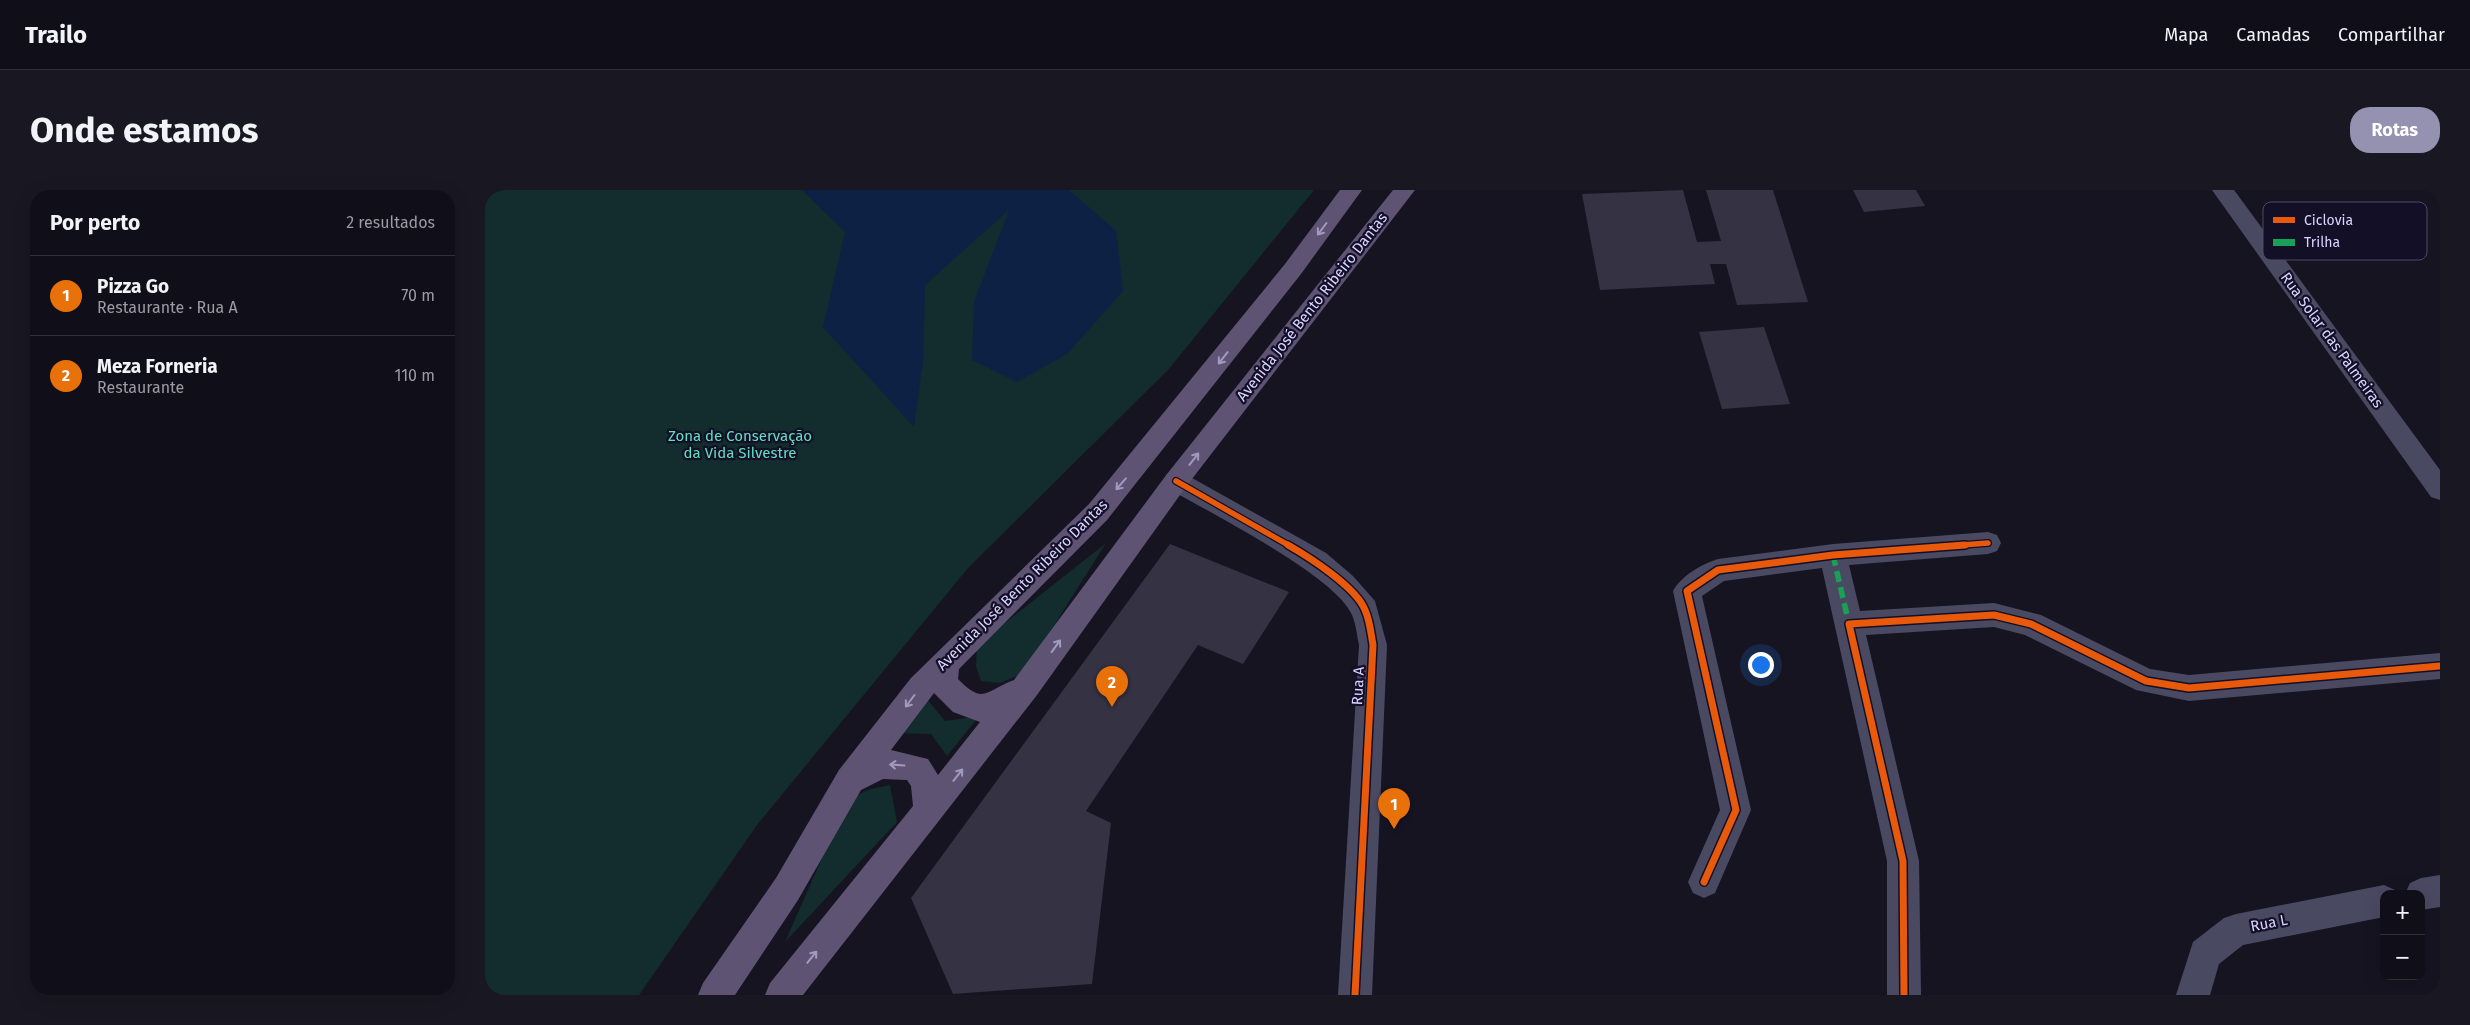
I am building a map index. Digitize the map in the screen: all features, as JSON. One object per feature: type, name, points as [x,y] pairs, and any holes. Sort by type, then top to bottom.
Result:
[{"type":"main road","name":"Avenida José Bento Ribeiro Dantas","points":[[715,995],[787,889],[850,780],[921,687],[1098,512],[1293,269],[1351,190]]},
{"type":"main road","name":"Avenida José Bento Ribeiro Dantas","points":[[782,995],[1027,686],[1176,481],[1404,190]]},
{"type":"main road","points":[[945,663],[943,683],[955,698],[972,707],[989,708],[1027,686]]},
{"type":"main road","points":[[850,780],[873,765],[900,764],[917,769],[926,782],[929,812]]},
{"type":"street","name":"Rua Solar das Palmeiras","points":[[2223,190],[2263,245]]},
{"type":"street","name":"Rua Solar das Palmeiras","points":[[2274,260],[2440,490]]},
{"type":"street","name":"Rua A","points":[[1176,481],[1316,561],[1343,584],[1365,609],[1373,645],[1355,995]]},
{"type":"street","points":[[1704,882],[1737,810],[1687,591],[1719,570],[1833,555],[1988,543]]},
{"type":"street","points":[[1833,555],[1903,861],[1905,995]]},
{"type":"street","points":[[1849,624],[1994,615],[2031,624],[2146,682],[2189,688],[2440,666]]},
{"type":"street","points":[[2425,893],[2440,891]]},
{"type":"street","name":"Rua L","points":[[2193,995],[2205,954],[2235,930],[2380,902]]},
{"type":"green space","name":"Zona de Conservação da Vida Silvestre","points":[[485,190],[1314,190],[1168,370],[968,568],[757,825],[639,995],[485,995]]},
{"type":"green space","points":[[1106,543],[1024,673],[1000,683],[981,681],[976,666],[977,645]]},
{"type":"green space","points":[[926,698],[945,721],[979,716],[947,756],[931,734],[896,733]]},
{"type":"green space","points":[[890,785],[897,822],[785,942],[848,799],[871,789]]},
{"type":"water","points":[[802,190],[1069,190],[1116,231],[1123,291],[1067,354],[1017,382],[972,360],[974,302],[1009,210],[925,285],[923,362],[914,427],[823,327],[845,232]]},
{"type":"building","points":[[1683,190],[1697,242],[1721,241],[1706,190],[1773,190],[1808,302],[1737,305],[1726,264],[1710,264],[1715,284],[1600,290],[1582,194]]},
{"type":"building","points":[[1853,190],[1916,190],[1925,206],[1864,212]]},
{"type":"building","points":[[1764,327],[1790,404],[1722,409],[1699,332]]},
{"type":"building","points":[[1170,544],[1289,592],[1243,664],[1198,645],[1086,811],[1111,823],[1092,984],[953,994],[911,898]]},
{"type":"marked path","points":[[1833,555],[1849,624]]},
{"type":"cycle path","points":[[1176,481],[1316,561],[1343,584],[1365,609],[1373,645],[1355,995]]},
{"type":"cycle path","points":[[1704,882],[1736,810],[1687,591],[1718,570],[1833,555],[1988,543]]},
{"type":"cycle path","points":[[1904,995],[1903,861],[1849,624],[1994,615],[2031,624],[2146,681],[2189,688],[2440,666]]},
{"type":"place","name":"Meza Forneria","points":[[1112,707]]},
{"type":"place","name":"Pizza Go","points":[[1394,829]]}]
